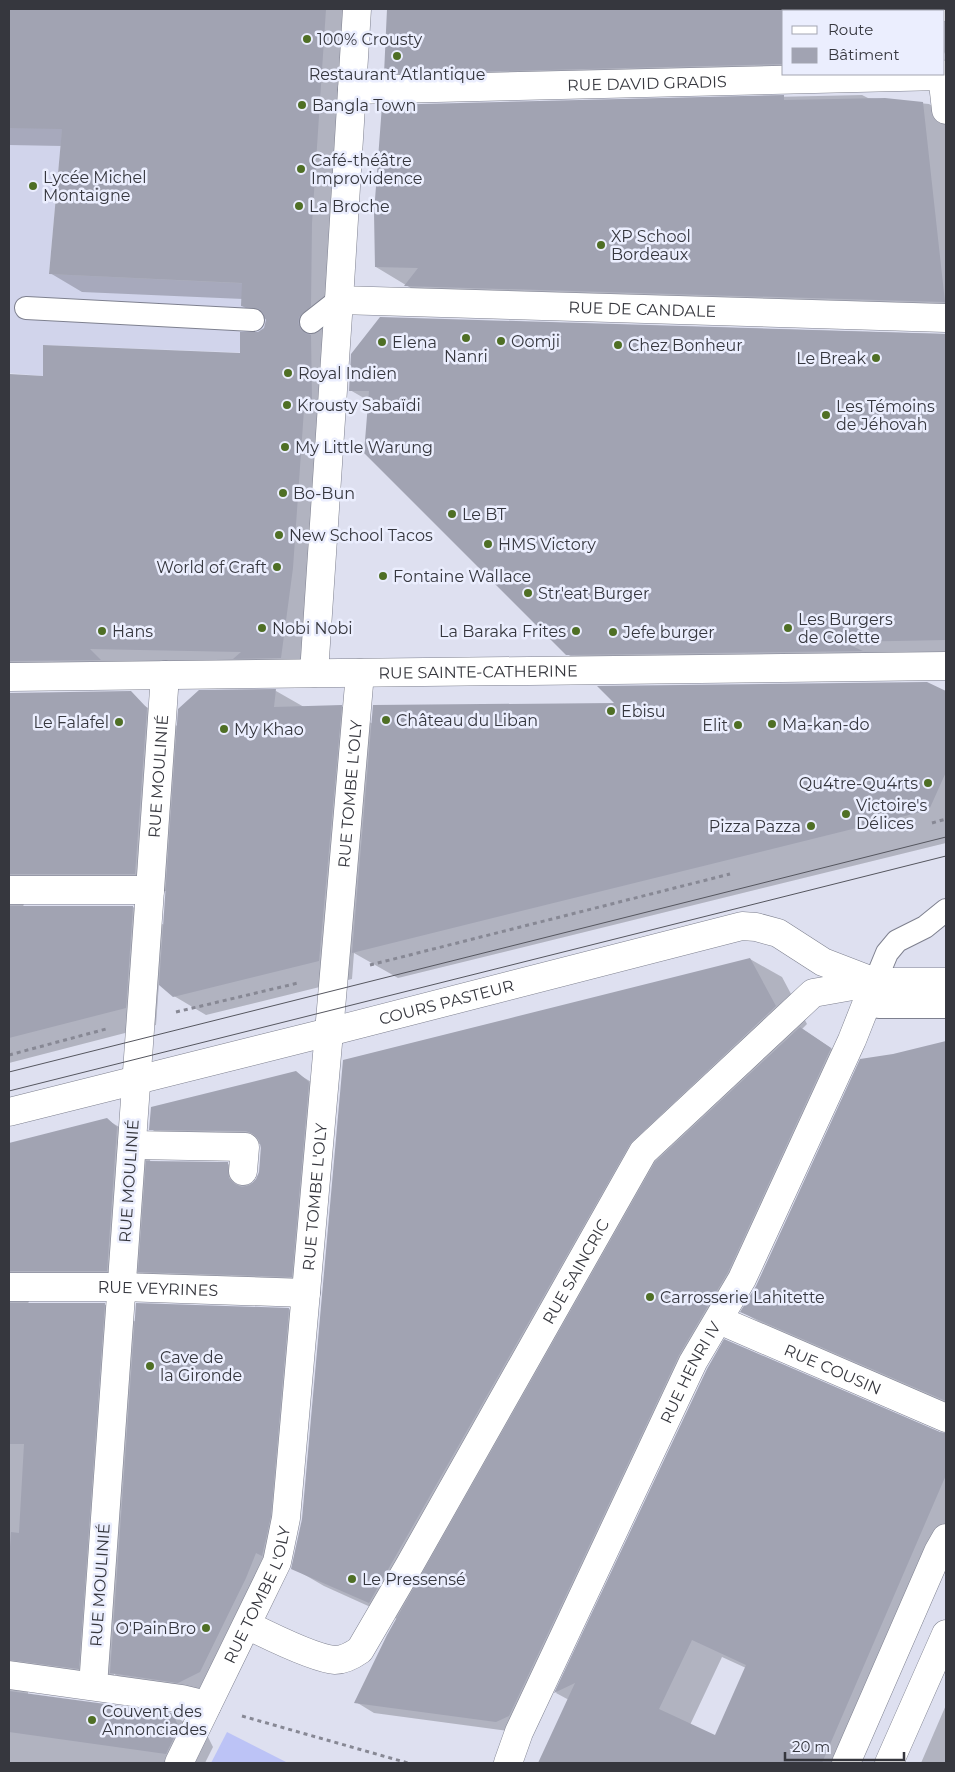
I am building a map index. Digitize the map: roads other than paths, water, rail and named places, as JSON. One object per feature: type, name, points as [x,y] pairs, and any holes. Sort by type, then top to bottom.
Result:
[{"type":"street","points":[[314,674],[357,9]]},
{"type":"street","points":[[942,75],[946,110]]},
{"type":"street","name":"RUE DAVID GRADIS","points":[[352,90],[942,75]]},
{"type":"street","name":"RUE DE CANDALE","points":[[339,300],[946,318]]},
{"type":"street","name":"RUE SAINTE-CATHERINE","points":[[9,677],[946,666]]},
{"type":"street","name":"RUE TOMBE L'OLY","points":[[179,1763],[277,1562],[286,1518],[360,673]]},
{"type":"street","name":"RUE MOULINIÉ","points":[[92,1686],[165,675]]},
{"type":"street","points":[[9,890],[150,890]]},
{"type":"street","name":"COURS PASTEUR","points":[[9,1112],[742,926],[756,927],[778,933],[871,992]]},
{"type":"street","points":[[871,992],[946,982]]},
{"type":"street","name":"RUE HENRI IV","points":[[508,1763],[519,1732],[693,1362],[742,1279],[871,992]]},
{"type":"street","name":"RUE SAINCRIC","points":[[247,1625],[323,1658],[337,1660],[352,1656],[360,1650],[643,1152],[813,993],[871,992]]},
{"type":"street","points":[[132,1145],[245,1147],[243,1171]]},
{"type":"street","name":"RUE VEYRINES","points":[[9,1287],[306,1293]]},
{"type":"street","name":"RUE COUSIN","points":[[719,1320],[946,1418]]},
{"type":"street","points":[[846,1763],[938,1552],[946,1538]]},
{"type":"street","points":[[889,1763],[946,1634]]},
{"type":"street","points":[[9,1676],[182,1699],[207,1705]]},
{"type":"lane","points":[[311,322],[339,300]]},
{"type":"lane","points":[[26,308],[253,320]]},
{"type":"lane","points":[[946,910],[936,929],[897,941],[887,953],[871,992],[879,1007],[946,1007]]},
{"type":"tram line","points":[[9,1072],[946,837]]},
{"type":"tram line","points":[[9,1091],[946,856]]},
{"type":"place","name":"100% Crousty","points":[[307,39]]},
{"type":"place","name":"Restaurant Atlantique","points":[[397,56]]},
{"type":"place","name":"Bangla Town","points":[[302,105]]},
{"type":"place","name":"Café-théâtre Improvidence","points":[[301,169]]},
{"type":"place","name":"Lycée Michel Montaigne","points":[[33,186]]},
{"type":"place","name":"La Broche","points":[[299,206]]},
{"type":"place","name":"XP School Bordeaux","points":[[601,245]]},
{"type":"place","name":"Nanri","points":[[466,338]]},
{"type":"place","name":"Oomji","points":[[501,341]]},
{"type":"place","name":"Elena","points":[[382,342]]},
{"type":"place","name":"Chez Bonheur","points":[[618,345]]},
{"type":"place","name":"Le Break","points":[[876,358]]},
{"type":"place","name":"Royal Indien","points":[[288,373]]},
{"type":"place","name":"Krousty Sabaïdi","points":[[287,405]]},
{"type":"place","name":"Les Témoins de Jéhovah","points":[[826,415]]},
{"type":"place","name":"My Little Warung","points":[[285,447]]},
{"type":"place","name":"Bo-Bun","points":[[283,493]]},
{"type":"place","name":"Le BT","points":[[452,514]]},
{"type":"place","name":"New School Tacos","points":[[279,535]]},
{"type":"place","name":"HMS Victory","points":[[488,544]]},
{"type":"place","name":"World of Craft","points":[[277,567]]},
{"type":"place","name":"Fontaine Wallace","points":[[383,576]]},
{"type":"place","name":"Str'eat Burger","points":[[528,593]]},
{"type":"place","name":"Nobi Nobi","points":[[262,628]]},
{"type":"place","name":"Les Burgers de Colette","points":[[788,628]]},
{"type":"place","name":"Hans","points":[[102,631]]},
{"type":"place","name":"La Baraka Frites","points":[[576,631]]},
{"type":"place","name":"Jefe burger","points":[[613,632]]},
{"type":"place","name":"Ebisu","points":[[611,711]]},
{"type":"place","name":"Château du Liban","points":[[386,720]]},
{"type":"place","name":"Le Falafel","points":[[119,722]]},
{"type":"place","name":"Ma-kan-do","points":[[772,724]]},
{"type":"place","name":"Elit","points":[[738,725]]},
{"type":"place","name":"My Khao","points":[[224,729]]},
{"type":"place","name":"Qu4tre-Qu4rts","points":[[928,783]]},
{"type":"place","name":"Victoire's Délices","points":[[846,814]]},
{"type":"place","name":"Pizza Pazza","points":[[811,826]]},
{"type":"place","name":"Carrosserie Lahitette","points":[[650,1297]]},
{"type":"place","name":"Cave de la Gironde","points":[[150,1366]]},
{"type":"place","name":"Le Pressensé","points":[[352,1579]]},
{"type":"place","name":"O'PainBro","points":[[206,1628]]},
{"type":"place","name":"Couvent des Annonciades","points":[[92,1720]]}]
